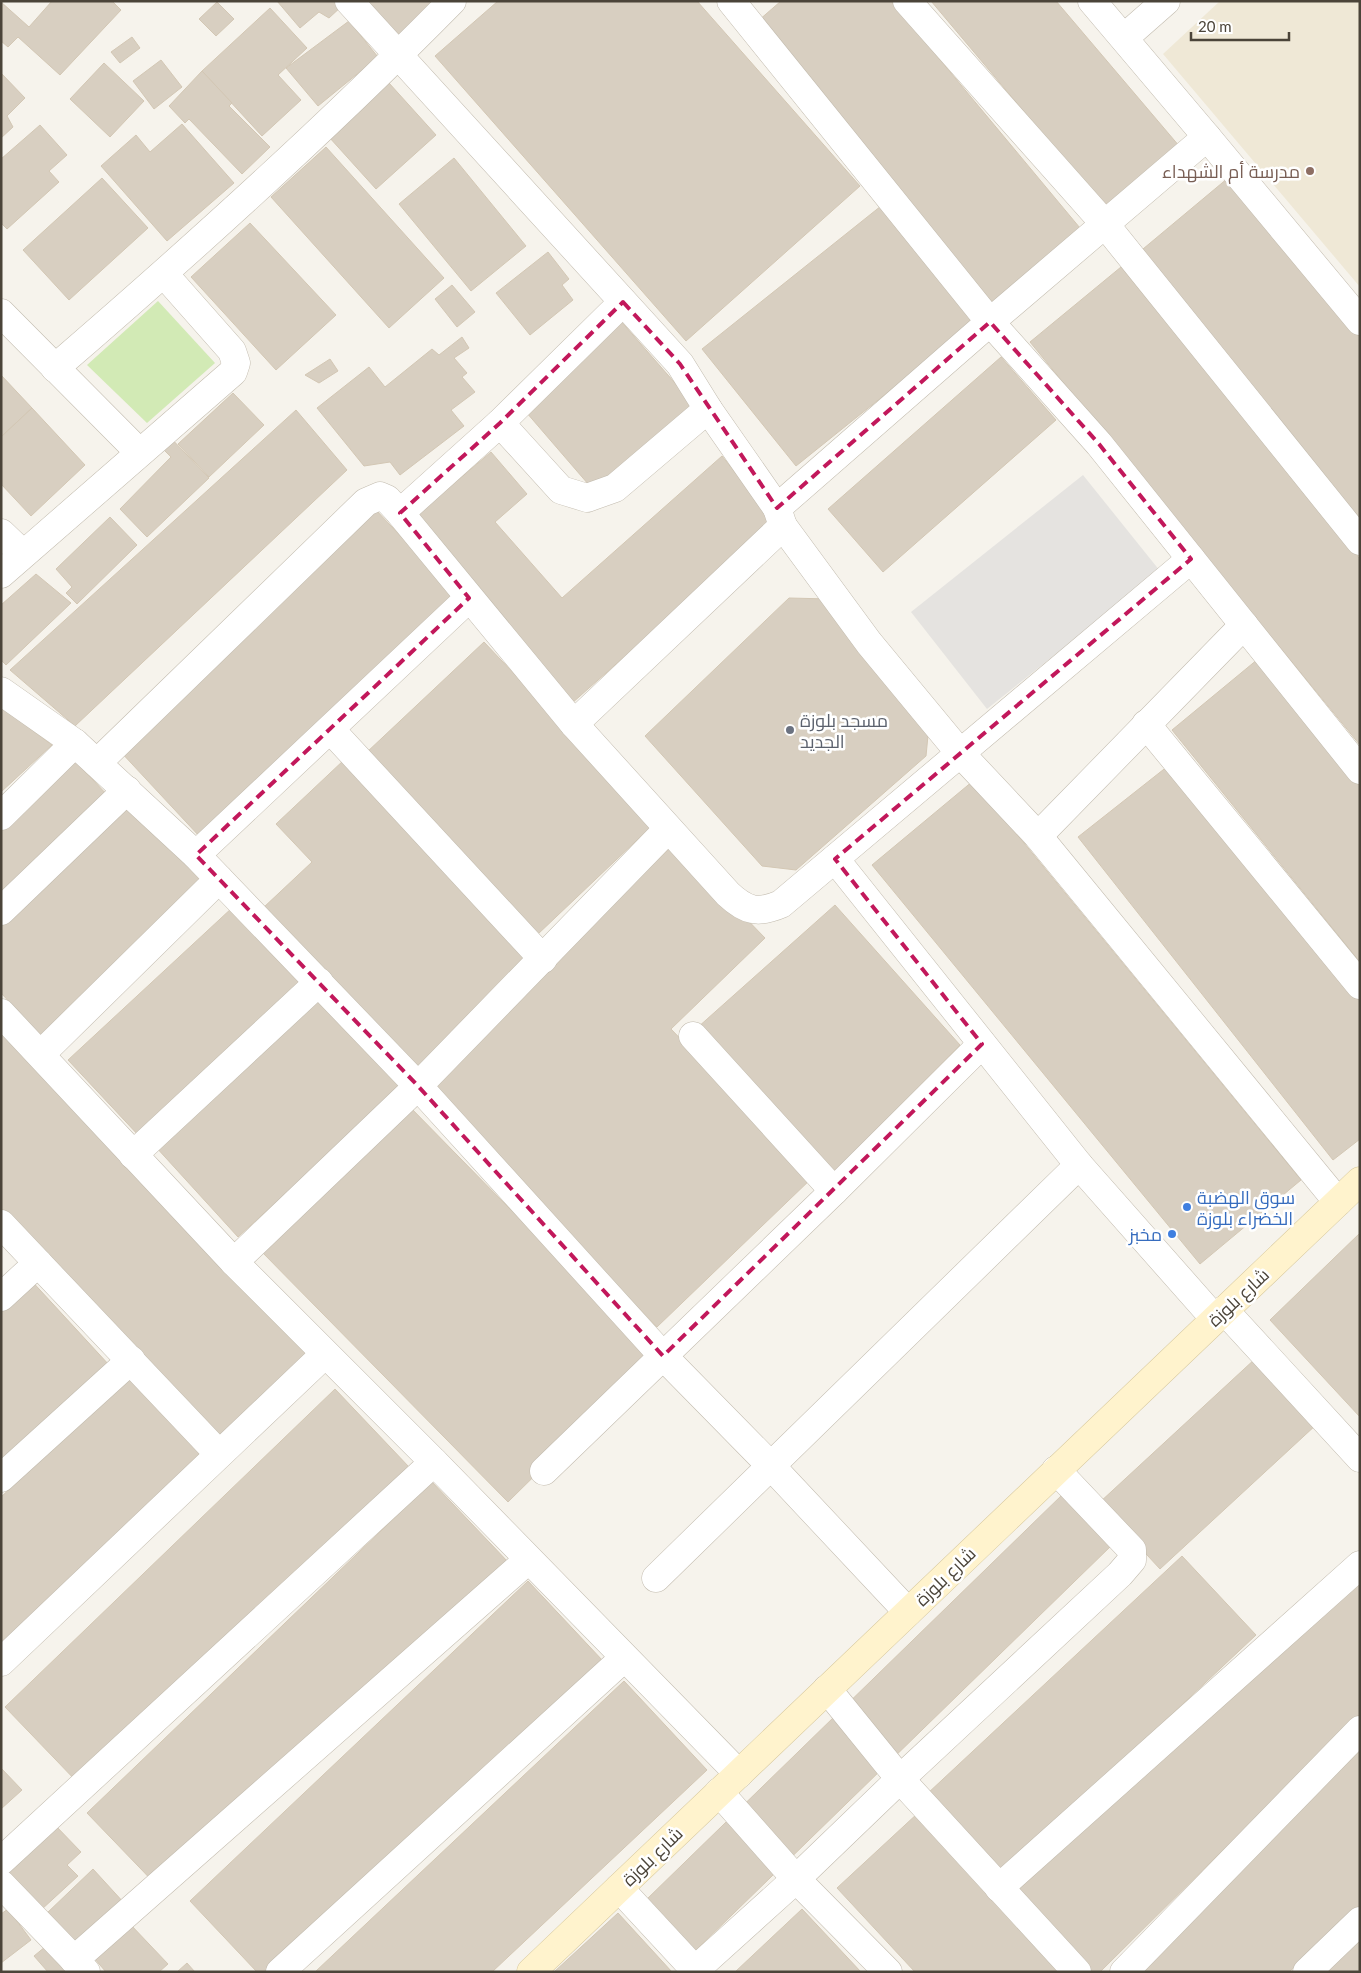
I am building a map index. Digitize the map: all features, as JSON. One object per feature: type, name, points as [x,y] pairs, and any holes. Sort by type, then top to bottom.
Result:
[{"type":"street","points":[[349,1],[680,364],[780,517],[869,643],[960,753],[1038,836],[1338,1202]]},
{"type":"street","points":[[55,368],[253,194],[399,55],[452,1]]},
{"type":"street","points":[[731,1],[990,322],[1099,444],[1360,770]]},
{"type":"street","points":[[907,1],[1104,224],[1360,541]]},
{"type":"street","points":[[1092,1],[1360,321]]},
{"type":"street","points":[[1124,38],[1166,1]]},
{"type":"street","points":[[574,724],[780,517],[990,322],[1207,136]]},
{"type":"street","points":[[1,574],[233,372],[236,364],[232,352],[164,274]]},
{"type":"street","points":[[400,513],[500,424],[623,302]]},
{"type":"street","points":[[1,313],[139,452]]},
{"type":"street","points":[[500,424],[562,490],[587,498],[615,488],[708,409]]},
{"type":"street","points":[[97,763],[366,502],[380,496],[387,499],[400,513],[574,724],[738,904],[755,910],[768,909],[781,904],[1191,559]]},
{"type":"street","points":[[1,533],[24,554]]},
{"type":"street","points":[[196,855],[331,730],[469,598]]},
{"type":"street","points":[[1038,836],[1244,625]]},
{"type":"street","points":[[1,691],[75,742],[196,855],[418,1086],[663,1356],[771,1466],[908,1612]]},
{"type":"street","points":[[1146,724],[1360,984]]},
{"type":"street","points":[[331,730],[543,959]]},
{"type":"street","points":[[1,816],[75,742]]},
{"type":"street","points":[[1,910],[127,790]]},
{"type":"street","points":[[234,1262],[418,1086],[668,829]]},
{"type":"street","points":[[835,859],[1079,1164],[1220,1315],[1360,1458]]},
{"type":"street","points":[[41,1054],[219,879]]},
{"type":"street","points":[[133,1155],[319,982]]},
{"type":"street","points":[[1,1013],[234,1262],[434,1462],[739,1774]]},
{"type":"street","points":[[693,1036],[834,1191]]},
{"type":"street","points":[[544,1471],[834,1191],[982,1044]]},
{"type":"street","points":[[656,1578],[1079,1164]]},
{"type":"street","name":"شارع بلوزة","points":[[531,1972],[1360,1181]]},
{"type":"street","points":[[1,1224],[219,1454]]},
{"type":"street","points":[[1,1297],[38,1263]]},
{"type":"street","points":[[1,1662],[325,1354]]},
{"type":"street","points":[[1,1478],[131,1360]]},
{"type":"street","points":[[1,1861],[434,1462]]},
{"type":"street","points":[[619,1888],[694,1971],[796,1879],[900,1779],[1120,1574],[1132,1560],[1132,1550],[1056,1470]]},
{"type":"street","points":[[1,1884],[80,1966],[528,1560]]},
{"type":"street","points":[[999,1888],[1360,1565]]},
{"type":"street","points":[[280,1972],[624,1658]]},
{"type":"street","points":[[827,1689],[900,1779],[1077,1972]]},
{"type":"street","points":[[1124,1972],[1360,1730]]},
{"type":"street","points":[[720,1792],[796,1879],[888,1972]]},
{"type":"street","points":[[1307,1972],[1360,1922]]},
{"type":"highlighted area","points":[[623,302],[680,364],[777,508],[990,322],[1099,444],[1191,559],[835,859],[982,1044],[663,1356],[418,1086],[196,855],[469,598],[400,513],[500,423]]},
{"type":"shaded area","name":"مدرسة أم الشهداء","points":[[1220,1],[1360,1],[1360,287],[1163,54]]},
{"type":"shaded area","points":[[1083,475],[1160,571],[987,709],[911,612]]},
{"type":"green space","points":[[158,301],[215,363],[147,423],[87,365]]},
{"type":"building","points":[[52,1],[112,1],[121,10],[60,75],[18,37],[8,47],[1,41],[1,2],[29,27]]},
{"type":"building","points":[[277,1],[339,1],[343,5],[329,18],[319,12],[300,28]]},
{"type":"building","points":[[368,1],[443,1],[401,39]]},
{"type":"building","points":[[498,1],[697,1],[860,186],[686,341],[435,56]]},
{"type":"building","points":[[781,1],[891,1],[1080,228],[992,302],[758,21]]},
{"type":"building","points":[[931,1],[1056,1],[1180,147],[1106,209]]},
{"type":"building","points":[[217,2],[234,19],[216,36],[199,19]]},
{"type":"building","points":[[270,8],[307,48],[278,75],[301,100],[262,136],[202,71]]},
{"type":"building","points":[[349,21],[378,57],[318,106],[286,68]]},
{"type":"building","points":[[132,37],[140,48],[120,63],[111,52]]},
{"type":"building","points":[[161,60],[182,87],[154,109],[133,81]]},
{"type":"building","points":[[104,63],[144,101],[110,137],[70,99]]},
{"type":"building","points":[[202,71],[232,103],[229,106],[270,147],[242,174],[189,119],[185,123],[169,106]]},
{"type":"building","points":[[1,73],[25,98],[7,116],[13,127],[1,138]]},
{"type":"building","points":[[389,83],[436,135],[376,189],[329,137]]},
{"type":"building","points":[[182,124],[234,183],[167,241],[101,166],[136,135],[150,152]]},
{"type":"building","points":[[40,125],[67,155],[49,171],[59,182],[7,229],[1,223],[1,159]]},
{"type":"building","points":[[326,147],[444,278],[389,328],[271,197]]},
{"type":"building","points":[[454,158],[526,246],[471,291],[399,204]]},
{"type":"building","points":[[102,178],[148,228],[69,300],[23,250]]},
{"type":"building","points":[[1228,178],[1360,337],[1360,525],[1137,254]]},
{"type":"building","points":[[881,206],[974,323],[796,466],[702,349]]},
{"type":"building","points":[[250,223],[336,315],[276,370],[191,277]]},
{"type":"building","points":[[548,252],[569,279],[562,285],[573,300],[530,335],[496,293]]},
{"type":"building","points":[[1121,267],[1360,559],[1360,745],[1030,342]]},
{"type":"building","points":[[452,285],[475,312],[457,327],[435,299]]},
{"type":"building","points":[[619,319],[695,406],[595,492],[520,405]]},
{"type":"building","points":[[462,337],[469,348],[454,358],[467,373],[462,377],[475,392],[451,410],[464,426],[400,475],[390,462],[364,466],[317,408],[369,367],[385,387],[432,349],[439,355]]},
{"type":"building","points":[[1001,357],[1056,420],[883,572],[828,509]]},
{"type":"building","points":[[330,359],[338,371],[319,383],[305,375]]},
{"type":"building","points":[[1,375],[32,408],[1,437]]},
{"type":"building","points":[[233,393],[264,425],[209,477],[178,444]]},
{"type":"building","points":[[32,408],[85,465],[31,516],[1,484],[1,437]]},
{"type":"building","points":[[296,410],[347,470],[75,726],[10,670]]},
{"type":"building","points":[[166,433],[209,478],[147,537],[120,509],[171,457],[157,443]]},
{"type":"building","points":[[491,452],[527,494],[495,522],[562,598],[722,456],[775,523],[571,704],[411,520]]},
{"type":"building","points":[[375,509],[456,595],[200,837],[119,750]]},
{"type":"building","points":[[110,517],[137,545],[77,604],[66,593],[72,587],[56,569]]},
{"type":"building","points":[[36,574],[71,603],[6,665],[1,660],[1,605]]},
{"type":"building","name":"مسجد بلوزة الجديد","points":[[789,598],[829,599],[929,725],[926,756],[796,870],[762,866],[645,736]]},
{"type":"building","points":[[484,642],[655,823],[537,935],[366,753]]},
{"type":"building","points":[[1258,659],[1360,785],[1360,962],[1172,730]]},
{"type":"building","points":[[1,707],[52,745],[1,792]]},
{"type":"building","points":[[73,759],[112,800],[1,905],[1,827]]},
{"type":"building","points":[[345,759],[536,960],[418,1072],[263,908],[312,862],[276,824]]},
{"type":"building","points":[[1173,762],[1360,999],[1360,1139],[1333,1160],[1078,837]]},
{"type":"building","points":[[973,781],[1301,1180],[1200,1264],[872,865]]},
{"type":"building","points":[[127,801],[206,886],[43,1038],[1,993],[1,918]]},
{"type":"building","points":[[674,844],[765,938],[671,1029],[813,1177],[657,1327],[424,1084]]},
{"type":"building","points":[[835,905],[960,1045],[831,1177],[697,1028]]},
{"type":"building","points":[[233,907],[304,985],[140,1137],[68,1060]]},
{"type":"building","points":[[319,996],[401,1087],[238,1237],[155,1146]]},
{"type":"building","points":[[1,1029],[318,1358],[229,1445],[1,1208]]},
{"type":"building","points":[[408,1105],[655,1357],[508,1502],[261,1251]]},
{"type":"building","points":[[1360,1233],[1360,1417],[1270,1320]]},
{"type":"building","points":[[28,1277],[110,1366],[1,1468],[1,1303]]},
{"type":"building","points":[[1256,1358],[1317,1424],[1160,1569],[1099,1503]]},
{"type":"building","points":[[132,1376],[214,1464],[1,1662],[1,1497]]},
{"type":"building","points":[[335,1389],[409,1467],[80,1785],[5,1707]]},
{"type":"building","points":[[432,1482],[509,1563],[164,1893],[87,1813]]},
{"type":"building","points":[[1063,1494],[1112,1545],[695,1951],[646,1900]]},
{"type":"building","points":[[1182,1556],[1256,1635],[1002,1874],[927,1794]]},
{"type":"building","points":[[1360,1577],[1360,1714],[1100,1972],[1091,1972],[1010,1890]]},
{"type":"building","points":[[528,1581],[603,1661],[276,1972],[257,1972],[190,1901]]},
{"type":"building","points":[[624,1681],[707,1770],[492,1972],[315,1972]]},
{"type":"building","points":[[1360,1747],[1360,1906],[1289,1972],[1137,1972]]},
{"type":"building","points":[[1,1768],[22,1790],[1,1809]]},
{"type":"building","points":[[918,1813],[1065,1972],[915,1972],[837,1888]]},
{"type":"building","points":[[54,1824],[81,1852],[67,1865],[78,1876],[41,1910],[4,1871]]},
{"type":"building","points":[[93,1869],[125,1904],[78,1948],[46,1914]]},
{"type":"building","points":[[8,1909],[31,1940],[1,1963],[1,1914]]},
{"type":"building","points":[[802,1909],[861,1972],[735,1972]]},
{"type":"building","points":[[618,1913],[672,1972],[554,1972]]},
{"type":"building","points":[[130,1924],[168,1964],[159,1972],[106,1972],[94,1958]]},
{"type":"building","points":[[1360,1935],[1360,1972],[1320,1972]]},
{"type":"building","points":[[51,1942],[71,1966],[64,1972],[48,1972],[34,1956]]},
{"type":"building","points":[[187,1963],[195,1972],[177,1972]]},
{"type":"place","name":"مدرسة أم الشهداء","points":[[1310,171]]},
{"type":"place","name":"مسجد بلوزة الجديد","points":[[790,730]]},
{"type":"place","name":"سوق الهضبة الخضراء بلوزة","points":[[1187,1207]]},
{"type":"place","name":"مخبز","points":[[1172,1234]]}]
